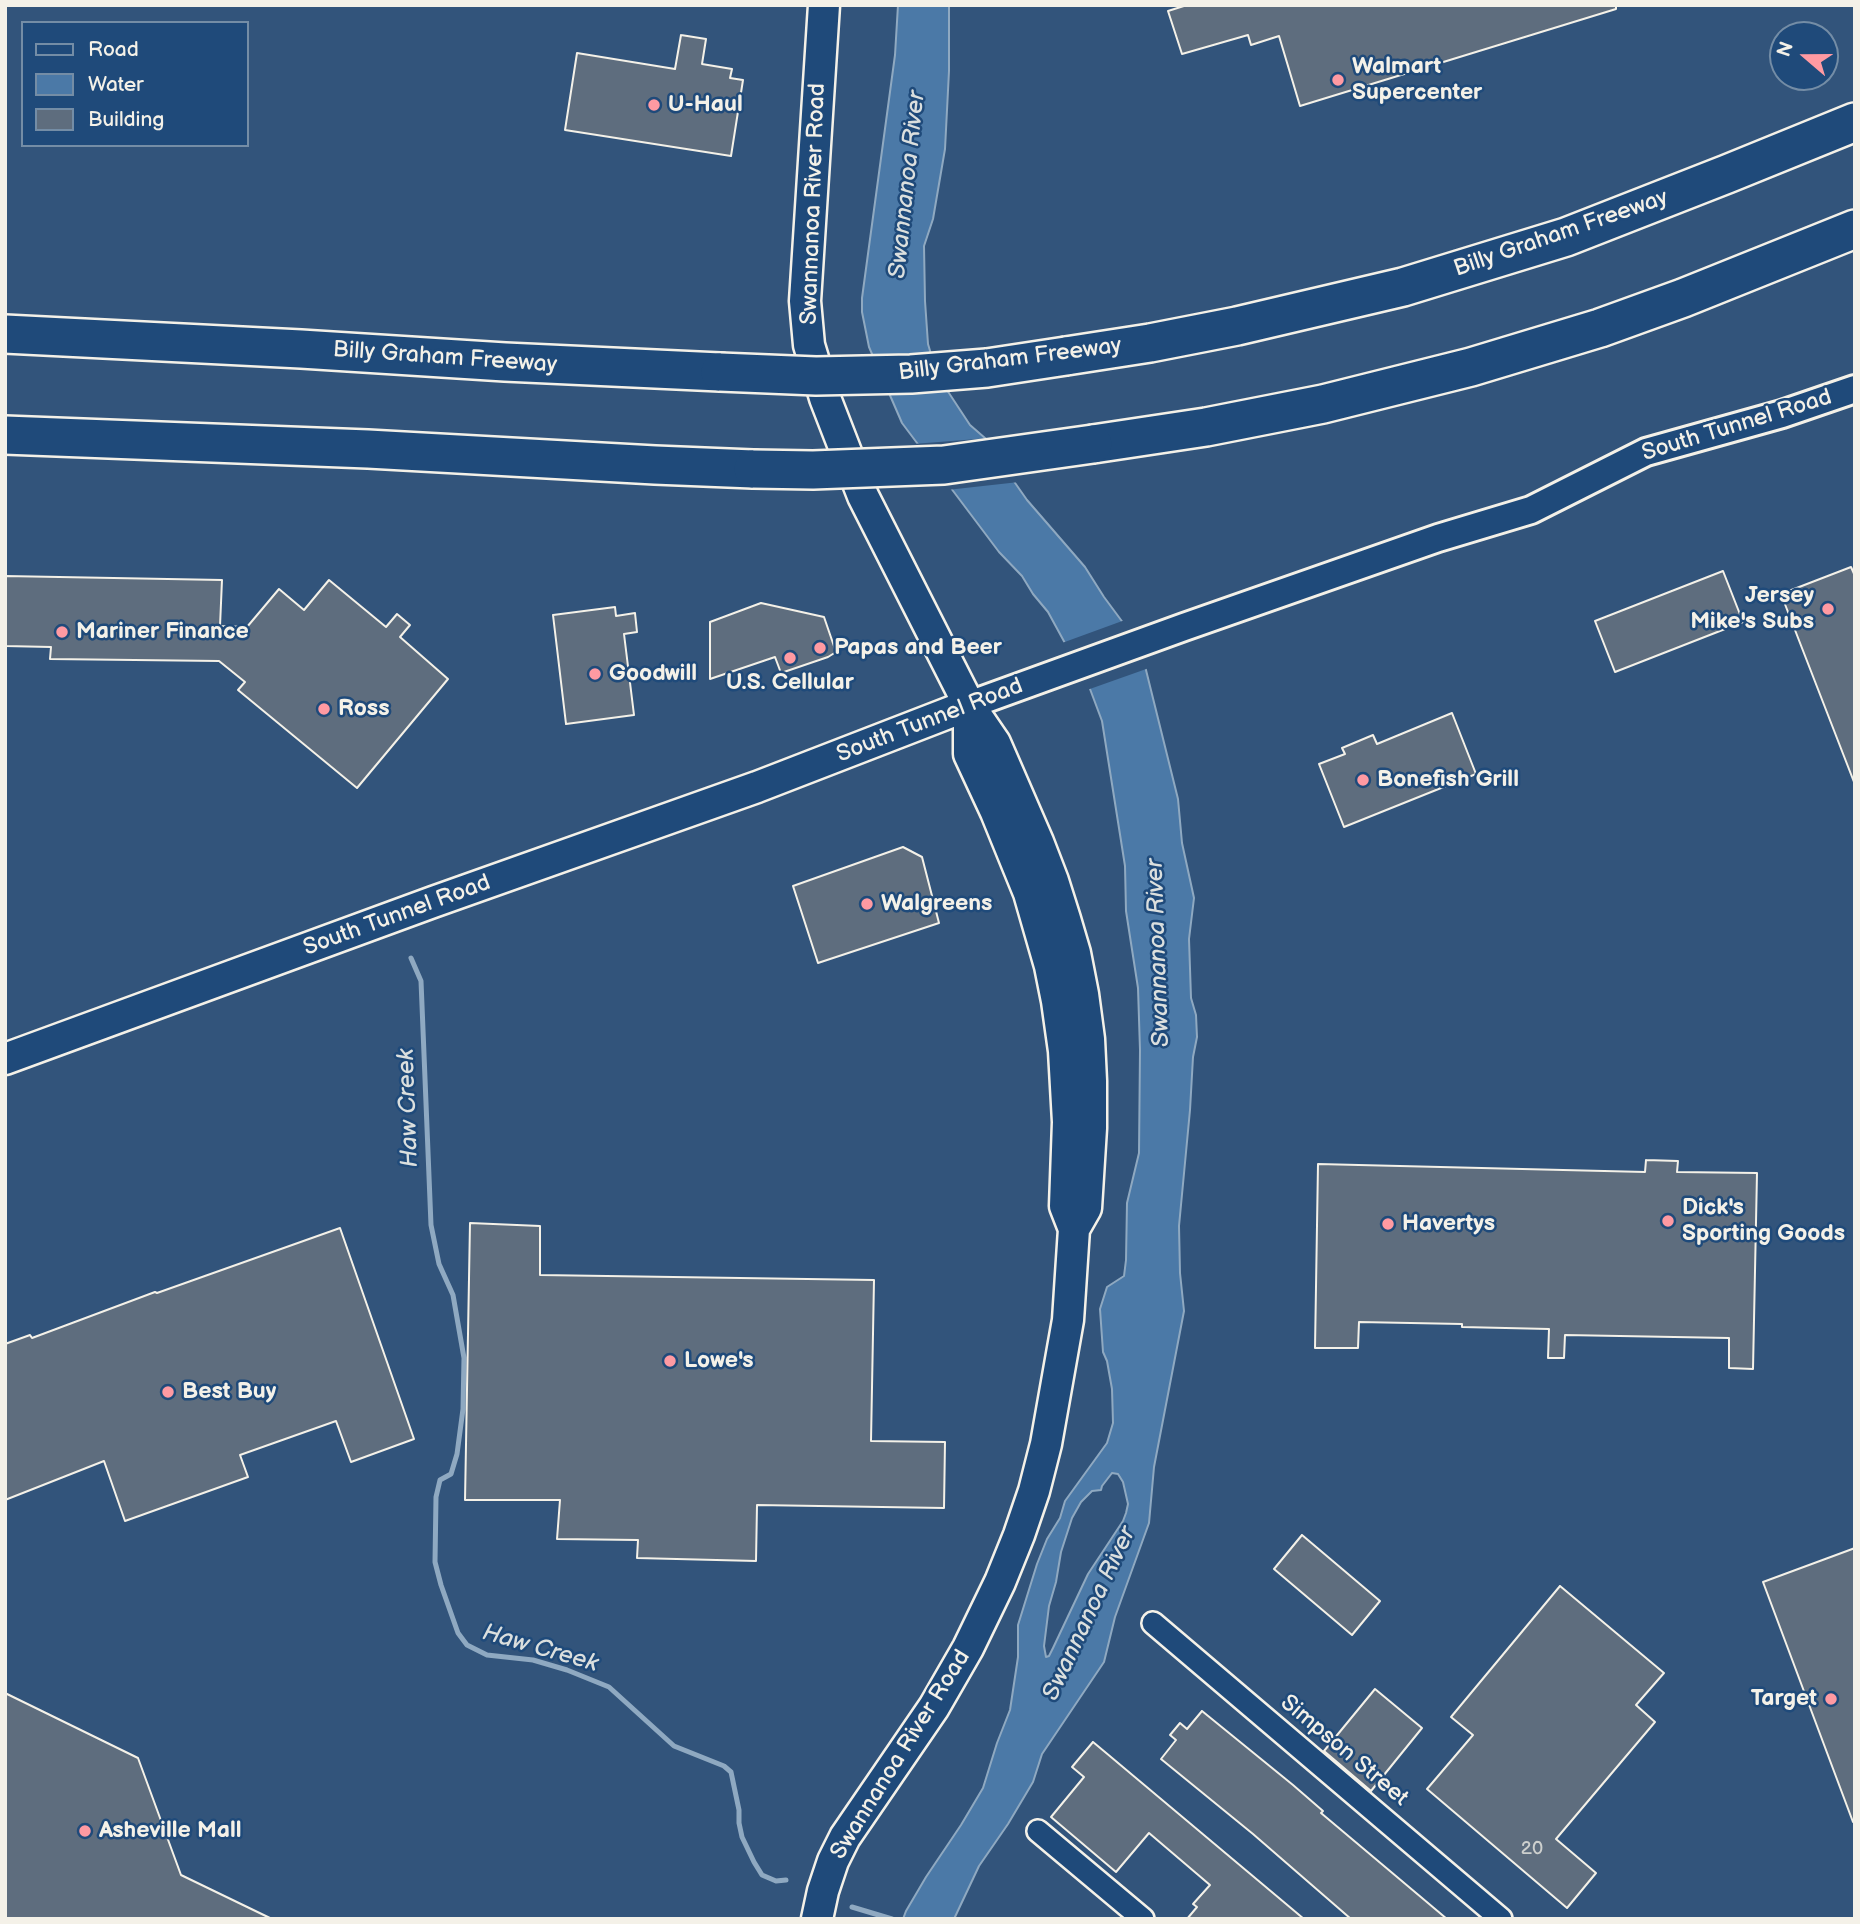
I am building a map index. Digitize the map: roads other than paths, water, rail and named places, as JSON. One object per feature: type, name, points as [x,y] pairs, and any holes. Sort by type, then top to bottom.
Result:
[{"type":"highway","name":"Billy Graham Freeway","points":[[5,334],[505,362],[816,376],[911,374],[987,368],[1150,343],[1237,326],[1403,287],[1566,237],[1855,122]]},
{"type":"highway","points":[[5,435],[368,449],[753,469],[813,470],[944,465],[1206,427],[1323,404],[1471,367],[1600,328],[1855,229]]},
{"type":"main road","name":"Swannanoa River Road","points":[[817,1919],[827,1881],[845,1837],[955,1672],[1000,1582],[1019,1535],[1034,1492],[1055,1398],[1068,1320],[1074,1229],[1065,1206],[1068,1099],[1064,1051],[1050,966],[1029,893],[969,754],[969,705],[863,496],[825,398],[809,345],[805,301],[824,5]]},
{"type":"main road","name":"South Tunnel Road","points":[[5,1059],[757,787],[969,705]]},
{"type":"street","name":"South Tunnel Road","points":[[969,705],[1438,538],[1531,510],[1646,452],[1782,414],[1855,389]]},
{"type":"street","name":"Simpson Street","points":[[1153,1623],[1501,1919]]},
{"type":"street","points":[[1038,1831],[1143,1919]]},
{"type":"water","name":"Swannanoa River","points":[[898,5],[949,5],[945,149],[933,219],[924,246],[928,344],[943,384],[970,425],[993,445],[1027,500],[1085,567],[1124,624],[1144,662],[1178,799],[1182,843],[1194,898],[1189,939],[1191,998],[1196,1015],[1197,1037],[1179,1226],[1184,1311],[1154,1467],[1149,1523],[1115,1617],[1104,1662],[1042,1754],[1033,1782],[979,1866],[954,1919],[903,1919],[926,1877],[983,1788],[1010,1710],[1018,1657],[1018,1625],[1037,1564],[1047,1539],[1060,1518],[1065,1501],[1107,1443],[1113,1423],[1112,1389],[1103,1352],[1100,1309],[1107,1287],[1124,1276],[1127,1203],[1139,1153],[1140,1050],[1138,988],[1126,911],[1125,866],[1102,721],[1090,689],[1048,612],[902,423],[869,347],[862,298],[895,55]],"holes":[[[1112,1473],[1118,1474],[1123,1482],[1128,1504],[1123,1521],[1088,1574],[1049,1656],[1046,1657],[1044,1646],[1049,1606],[1072,1518],[1081,1502],[1092,1491],[1101,1490]]]},
{"type":"waterway","name":"Haw Creek","points":[[411,958],[421,981],[431,1225],[439,1264],[453,1295],[464,1358],[463,1409],[457,1454],[451,1474],[440,1480],[436,1497],[435,1562],[458,1633],[467,1645],[487,1655],[533,1660],[609,1687],[674,1746],[724,1766],[731,1772],[742,1837],[754,1862],[762,1875],[776,1881],[786,1880]]},
{"type":"waterway","name":"Haw Creek","points":[[852,1907],[892,1919]]},
{"type":"place","name":"Walmart Supercenter","points":[[1338,80]]},
{"type":"place","name":"U-Haul","points":[[654,105]]},
{"type":"place","name":"Jersey Mike's Subs","points":[[1828,609]]},
{"type":"place","name":"Mariner Finance","points":[[62,632]]},
{"type":"place","name":"Papas and Beer","points":[[820,648]]},
{"type":"place","name":"U.S. Cellular","points":[[790,658]]},
{"type":"place","name":"Goodwill","points":[[595,674]]},
{"type":"place","name":"Ross","points":[[324,709]]},
{"type":"place","name":"Bonefish Grill","points":[[1363,780]]},
{"type":"place","name":"Walgreens","points":[[867,904]]},
{"type":"place","name":"Dick's Sporting Goods","points":[[1668,1221]]},
{"type":"place","name":"Havertys","points":[[1388,1224]]},
{"type":"place","name":"Lowe's","points":[[670,1361]]},
{"type":"place","name":"Best Buy","points":[[168,1392]]},
{"type":"place","name":"Target","points":[[1831,1699]]},
{"type":"place","name":"Asheville Mall","points":[[85,1831]]}]
